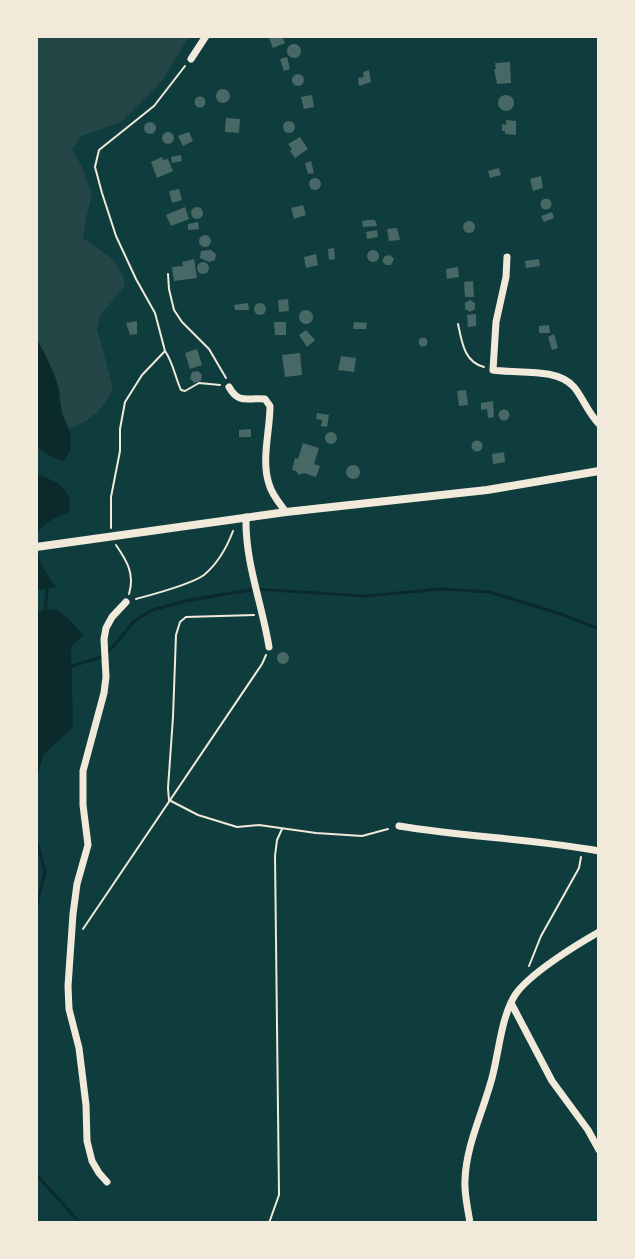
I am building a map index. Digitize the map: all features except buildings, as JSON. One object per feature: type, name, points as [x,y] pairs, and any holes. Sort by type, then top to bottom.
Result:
[{"type":"street","points":[[191,59],[206,36]]},
{"type":"street","points":[[507,257],[496,322],[493,370],[559,376],[569,381],[599,424]]},
{"type":"street","points":[[229,387],[240,399],[268,402],[268,482],[286,512]]},
{"type":"street","points":[[36,547],[286,512],[487,490],[599,471]]},
{"type":"street","points":[[242,518],[269,647]]},
{"type":"street","points":[[107,1182],[92,1161],[87,1141],[86,1105],[79,1048],[69,1009],[68,986],[77,884],[88,845],[83,771],[104,693],[106,628],[126,602]]},
{"type":"street","points":[[399,826],[599,851]]},
{"type":"street","points":[[470,1223],[465,1189],[467,1162],[511,1003],[519,990],[570,949],[599,932]]},
{"type":"street","points":[[511,1003],[552,1081],[599,1150]]},
{"type":"path","points":[[168,274],[174,310],[209,349],[229,387],[199,383],[181,390],[165,351],[155,313],[116,236],[95,167],[99,150],[154,106],[191,59]]},
{"type":"path","points":[[458,324],[470,359],[493,370]]},
{"type":"path","points":[[126,602],[131,589],[131,570],[110,536],[111,497],[120,451],[120,429],[125,402],[142,375],[165,351]]},
{"type":"path","points":[[126,602],[169,590],[204,575],[227,547],[242,518]]},
{"type":"path","points":[[169,800],[176,635],[180,622],[186,617],[264,615]]},
{"type":"path","points":[[71,947],[262,664],[269,647]]},
{"type":"path","points":[[169,800],[198,815],[237,827],[259,825],[362,836],[399,826]]},
{"type":"path","points":[[269,1223],[279,1195],[275,856],[277,840],[283,828]]},
{"type":"path","points":[[519,990],[541,936],[579,868],[585,849]]},
{"type":"shaded area","points":[[36,36],[189,36],[163,80],[121,122],[81,136],[72,149],[92,195],[83,238],[115,263],[125,285],[100,316],[97,329],[113,388],[96,413],[69,429],[56,378],[36,337]]},
{"type":"shaded area","points":[[36,337],[55,376],[62,414],[71,436],[70,449],[63,461],[36,447]]},
{"type":"shaded area","points":[[36,473],[62,486],[70,504],[69,512],[51,520],[38,531],[40,561],[56,587],[39,590],[36,589]]},
{"type":"shaded area","points":[[56,609],[83,635],[71,647],[73,727],[43,755],[36,782],[36,613]]},
{"type":"waterway","points":[[45,614],[47,589]]},
{"type":"waterway","points":[[69,667],[104,656],[133,622],[152,610],[255,589],[365,596],[441,589],[489,592],[599,629]]},
{"type":"waterway","points":[[36,839],[45,871],[36,910]]},
{"type":"waterway","points":[[36,1174],[80,1223]]}]
